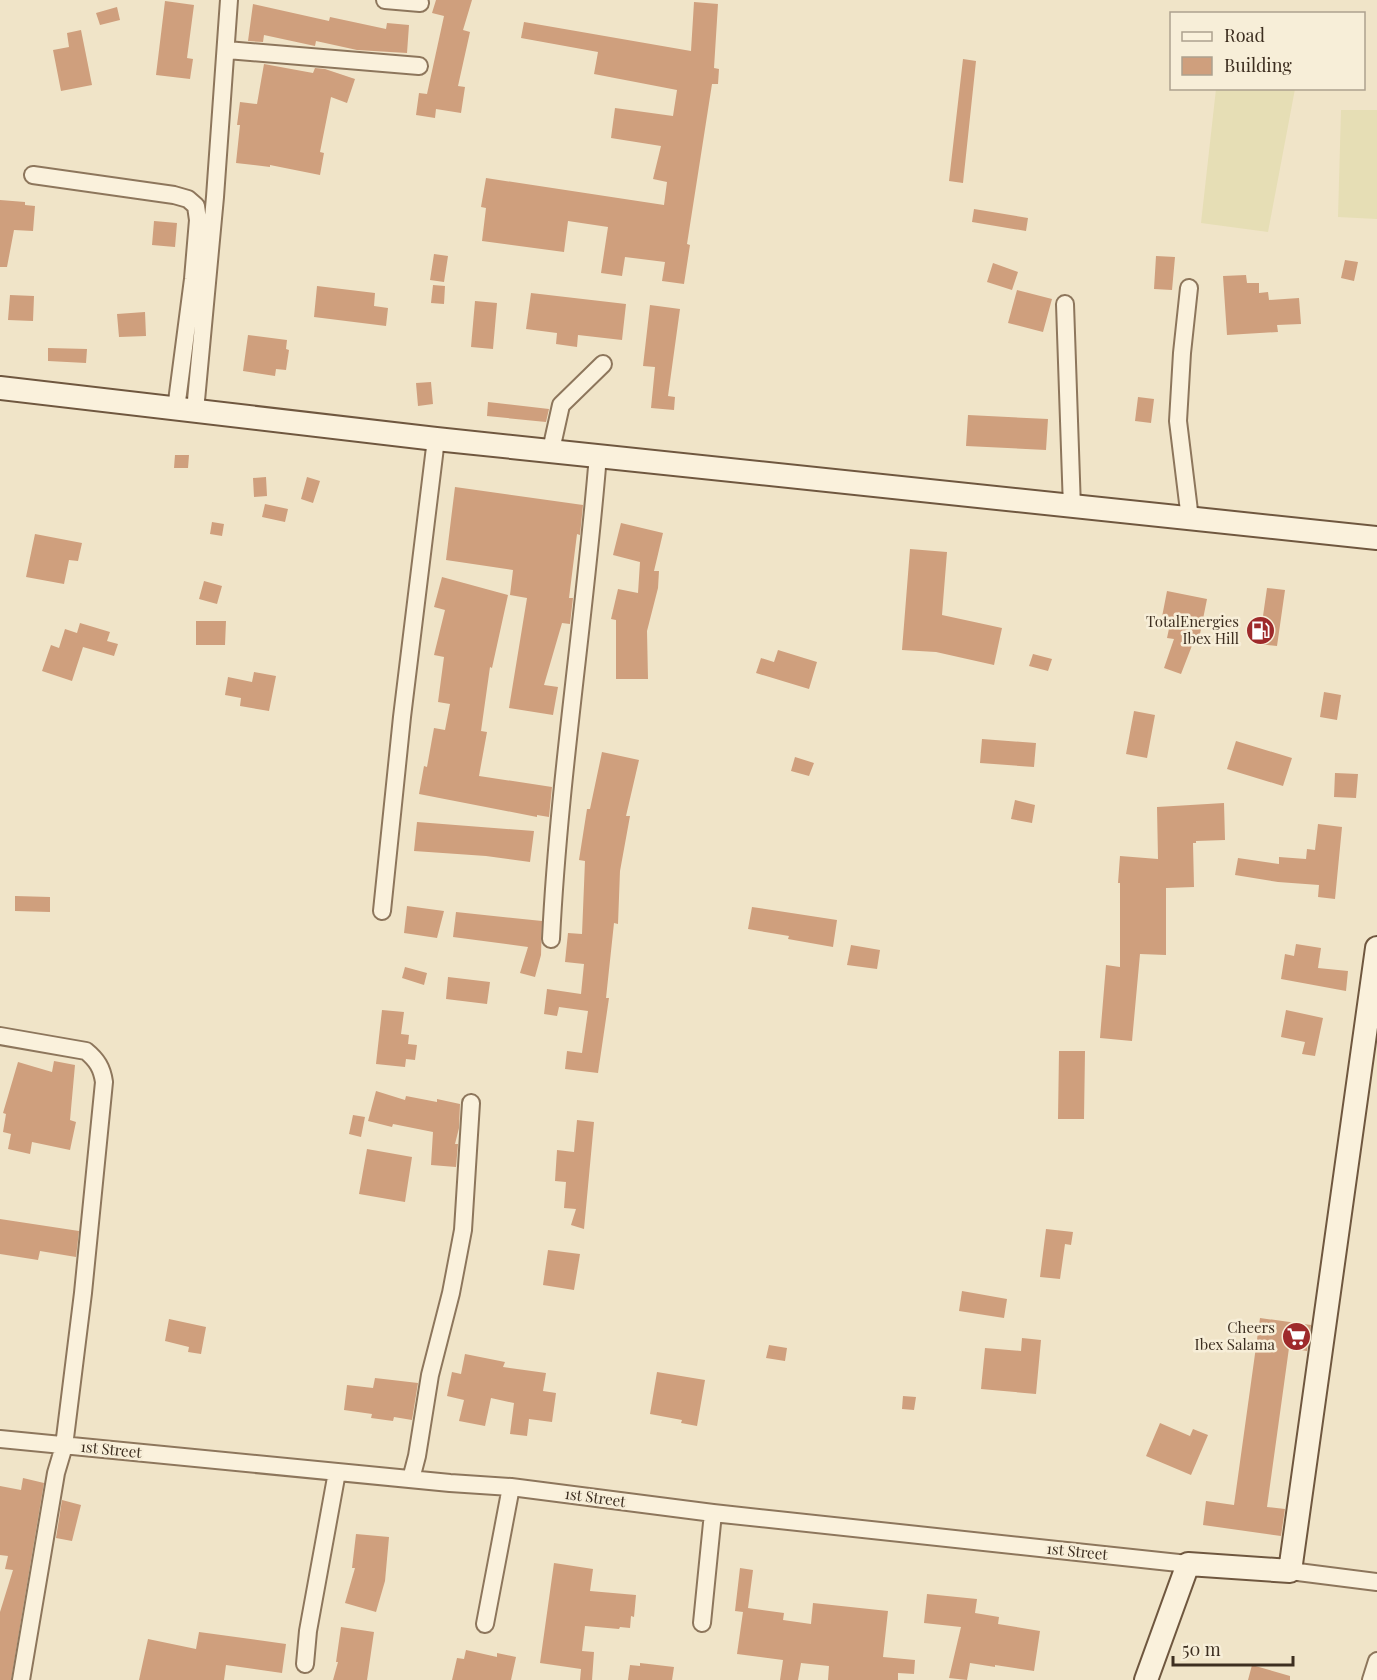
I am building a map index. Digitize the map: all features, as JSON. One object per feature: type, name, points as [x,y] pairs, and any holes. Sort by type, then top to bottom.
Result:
[{"type":"main road","points":[[0,388],[436,439],[1072,508],[1377,538]]},
{"type":"main road","points":[[1146,1680],[1188,1564],[1290,1571],[1377,948]]},
{"type":"street","points":[[186,410],[215,197],[229,0]]},
{"type":"street","points":[[385,0],[420,3]]},
{"type":"street","points":[[226,50],[419,66]]},
{"type":"street","points":[[33,175],[174,195],[188,199],[196,206],[198,220],[186,410]]},
{"type":"street","points":[[1189,288],[1178,421],[1190,519]]},
{"type":"street","points":[[1065,304],[1072,508]]},
{"type":"street","points":[[550,450],[561,405],[603,364]]},
{"type":"street","points":[[382,911],[402,717],[436,439]]},
{"type":"street","points":[[551,939],[557,841],[592,531],[598,455]]},
{"type":"street","points":[[0,1036],[86,1051],[95,1059],[102,1071],[104,1082],[84,1282],[64,1446],[56,1473],[21,1680]]},
{"type":"street","points":[[411,1479],[430,1375],[451,1293],[463,1230],[471,1103]]},
{"type":"street","name":"1st Street","points":[[0,1439],[511,1487],[713,1513],[1188,1564]]},
{"type":"street","points":[[305,1664],[308,1631],[338,1472]]},
{"type":"street","points":[[485,1624],[511,1487]]},
{"type":"street","points":[[702,1623],[713,1513]]},
{"type":"street","points":[[1290,1571],[1377,1582]]},
{"type":"street","points":[[1371,1680],[1377,1661]]},
{"type":"shaded area","points":[[1216,90],[1295,90],[1268,232],[1201,223]]},
{"type":"shaded area","points":[[1341,110],[1377,110],[1377,219],[1338,217]]},
{"type":"building","points":[[436,0],[472,0],[463,30],[470,32],[458,86],[465,87],[461,113],[436,109],[435,118],[416,115],[419,93],[427,94],[444,16],[432,13]]},
{"type":"building","points":[[165,1],[194,5],[187,58],[193,59],[190,79],[156,75]]},
{"type":"building","points":[[694,2],[718,4],[714,68],[719,69],[718,84],[712,84],[687,244],[690,245],[684,284],[662,281],[665,262],[625,257],[622,276],[601,273],[608,227],[568,221],[564,252],[482,241],[486,208],[481,207],[486,178],[664,205],[667,182],[653,179],[661,146],[611,138],[615,108],[673,116],[677,90],[594,74],[598,52],[521,38],[524,22],[691,51]]},
{"type":"building","points":[[253,4],[329,21],[330,17],[386,29],[387,23],[409,25],[407,53],[357,50],[316,41],[315,46],[264,35],[263,42],[248,41]]},
{"type":"building","points":[[117,7],[120,20],[100,25],[96,13]]},
{"type":"building","points":[[81,30],[92,85],[61,91],[53,50],[69,47],[67,33]]},
{"type":"building","points":[[963,59],[976,61],[963,183],[949,181]]},
{"type":"building","points":[[264,64],[313,73],[315,68],[325,69],[355,79],[347,103],[331,97],[320,152],[324,153],[320,175],[270,165],[270,167],[236,163],[240,102],[257,104]]},
{"type":"building","points":[[0,200],[25,202],[25,205],[35,206],[33,231],[14,230],[7,267],[0,267]]},
{"type":"building","points":[[974,209],[1028,218],[1026,231],[972,222]]},
{"type":"building","points":[[154,221],[177,223],[175,247],[152,245]]},
{"type":"building","points":[[434,254],[448,256],[444,282],[430,280]]},
{"type":"building","points":[[1156,256],[1175,257],[1172,290],[1154,289]]},
{"type":"building","points":[[1345,260],[1358,262],[1354,281],[1341,278]]},
{"type":"building","points":[[993,263],[1018,272],[1012,290],[987,282]]},
{"type":"building","points":[[1246,275],[1247,283],[1259,283],[1259,293],[1268,292],[1269,300],[1299,298],[1301,324],[1277,325],[1278,332],[1227,335],[1223,276]]},
{"type":"building","points":[[433,285],[445,286],[444,304],[431,303]]},
{"type":"building","points":[[317,286],[375,293],[374,306],[388,308],[386,326],[314,317]]},
{"type":"building","points":[[1017,290],[1052,299],[1043,332],[1008,323]]},
{"type":"building","points":[[531,293],[626,304],[622,340],[578,335],[577,347],[556,344],[557,333],[526,329]]},
{"type":"building","points":[[10,295],[34,296],[33,321],[8,320]]},
{"type":"building","points":[[475,301],[497,303],[493,349],[471,347]]},
{"type":"building","points":[[650,305],[680,309],[668,396],[675,397],[674,410],[651,408],[655,367],[643,366]]},
{"type":"building","points":[[145,312],[146,336],[119,337],[117,314]]},
{"type":"building","points":[[248,335],[287,340],[286,349],[289,350],[286,370],[276,369],[275,376],[243,371]]},
{"type":"building","points":[[48,348],[87,349],[86,363],[48,361]]},
{"type":"building","points":[[431,382],[433,404],[418,406],[416,383]]},
{"type":"building","points":[[1138,397],[1154,399],[1151,423],[1135,421]]},
{"type":"building","points":[[488,402],[549,409],[546,422],[487,416]]},
{"type":"building","points":[[968,415],[1048,419],[1046,450],[966,446]]},
{"type":"building","points":[[175,455],[189,455],[188,468],[174,468]]},
{"type":"building","points":[[266,477],[267,496],[254,497],[253,478]]},
{"type":"building","points":[[307,477],[320,481],[313,503],[301,499]]},
{"type":"building","points":[[455,487],[583,505],[569,598],[573,598],[570,624],[562,623],[544,685],[558,687],[553,715],[509,708],[527,598],[510,595],[513,570],[446,560]]},
{"type":"building","points":[[265,504],[288,509],[285,522],[262,517]]},
{"type":"building","points":[[212,522],[224,524],[222,536],[210,534]]},
{"type":"building","points":[[621,523],[663,533],[654,571],[659,571],[658,588],[647,631],[648,679],[616,679],[616,620],[611,619],[618,589],[638,593],[640,562],[613,555]]},
{"type":"building","points":[[35,534],[82,543],[78,561],[69,560],[64,584],[26,577]]},
{"type":"building","points":[[910,549],[947,552],[942,615],[1002,628],[994,665],[936,652],[902,650]]},
{"type":"building","points":[[442,577],[508,595],[492,668],[490,667],[481,731],[487,732],[479,776],[552,787],[549,817],[537,815],[537,817],[419,794],[424,766],[427,767],[434,728],[445,730],[450,704],[438,702],[444,657],[434,655],[445,610],[434,607]]},
{"type":"building","points":[[204,581],[222,586],[217,604],[199,599]]},
{"type":"building","points":[[1267,588],[1285,590],[1277,646],[1259,644]]},
{"type":"building","points":[[1167,591],[1207,599],[1198,644],[1193,643],[1181,674],[1164,668],[1174,639],[1167,638],[1170,624],[1161,622]]},
{"type":"building","points":[[196,621],[226,621],[225,645],[196,645]]},
{"type":"building","points":[[80,623],[110,632],[107,641],[118,644],[114,656],[83,647],[72,681],[42,671],[51,645],[59,648],[65,629],[77,633]]},
{"type":"building","points":[[778,650],[817,662],[809,689],[756,673],[761,658],[774,662]]},
{"type":"building","points":[[1033,654],[1052,659],[1048,671],[1029,666]]},
{"type":"building","points":[[254,672],[276,676],[269,711],[240,706],[241,698],[225,695],[228,677],[252,682]]},
{"type":"building","points":[[1324,692],[1341,695],[1337,720],[1320,717]]},
{"type":"building","points":[[1134,711],[1155,715],[1147,758],[1126,754]]},
{"type":"building","points":[[982,739],[1036,743],[1034,767],[980,763]]},
{"type":"building","points":[[1236,741],[1292,758],[1283,786],[1227,769]]},
{"type":"building","points":[[602,752],[639,760],[626,816],[630,816],[620,871],[618,924],[614,923],[606,998],[609,998],[598,1073],[565,1069],[567,1051],[582,1053],[588,1011],[559,1007],[557,1016],[544,1014],[547,989],[581,994],[584,964],[565,962],[568,933],[582,934],[585,861],[579,860],[587,809],[590,809]]},
{"type":"building","points":[[795,757],[814,763],[809,776],[791,771]]},
{"type":"building","points":[[1335,773],[1358,774],[1356,798],[1334,797]]},
{"type":"building","points":[[1015,800],[1035,805],[1032,823],[1011,819]]},
{"type":"building","points":[[1224,803],[1225,840],[1193,843],[1194,887],[1166,888],[1166,955],[1140,954],[1132,1041],[1100,1038],[1106,965],[1120,967],[1120,883],[1118,883],[1120,856],[1158,859],[1157,807]]},
{"type":"building","points":[[417,822],[534,831],[530,862],[486,856],[414,851]]},
{"type":"building","points":[[1318,824],[1342,827],[1335,899],[1318,897],[1319,885],[1278,882],[1235,875],[1238,858],[1279,864],[1279,857],[1306,859],[1307,849],[1315,850]]},
{"type":"building","points":[[15,896],[50,897],[50,912],[15,911]]},
{"type":"building","points":[[407,906],[444,911],[437,938],[404,933]]},
{"type":"building","points":[[752,907],[837,920],[833,947],[748,929]]},
{"type":"building","points":[[456,912],[542,921],[541,955],[535,977],[520,973],[528,947],[453,937]]},
{"type":"building","points":[[1296,944],[1321,948],[1318,968],[1348,971],[1346,991],[1281,979],[1285,954],[1294,956]]},
{"type":"building","points":[[851,945],[880,950],[877,969],[847,965]]},
{"type":"building","points":[[405,967],[427,973],[424,985],[402,978]]},
{"type":"building","points":[[448,977],[490,982],[487,1004],[446,999]]},
{"type":"building","points":[[382,1010],[404,1012],[401,1034],[409,1035],[408,1044],[417,1045],[415,1060],[406,1059],[405,1067],[376,1064]]},
{"type":"building","points":[[1286,1010],[1323,1018],[1315,1056],[1302,1054],[1305,1042],[1281,1037]]},
{"type":"building","points":[[1059,1051],[1085,1051],[1084,1119],[1058,1119]]},
{"type":"building","points":[[54,1061],[75,1065],[70,1120],[76,1122],[70,1150],[32,1142],[30,1154],[8,1149],[11,1134],[3,1132],[6,1114],[3,1113],[18,1062],[52,1072]]},
{"type":"building","points":[[376,1091],[405,1100],[406,1096],[460,1104],[459,1128],[455,1144],[458,1144],[456,1167],[431,1165],[433,1132],[393,1124],[392,1127],[368,1121]]},
{"type":"building","points":[[353,1115],[365,1117],[361,1137],[349,1134]]},
{"type":"building","points":[[577,1120],[594,1122],[584,1229],[571,1225],[576,1209],[564,1208],[566,1182],[555,1181],[557,1150],[574,1152]]},
{"type":"building","points":[[367,1149],[412,1157],[405,1202],[359,1194]]},
{"type":"building","points":[[0,1219],[79,1231],[76,1257],[40,1251],[38,1260],[0,1254]]},
{"type":"building","points":[[1046,1229],[1073,1232],[1071,1245],[1065,1244],[1060,1279],[1040,1277]]},
{"type":"building","points":[[548,1250],[580,1254],[574,1290],[543,1285]]},
{"type":"building","points":[[962,1291],[1007,1299],[1004,1318],[959,1311]]},
{"type":"building","points":[[1260,1318],[1311,1325],[1307,1351],[1289,1348],[1267,1507],[1285,1509],[1281,1536],[1203,1525],[1206,1501],[1234,1505]]},
{"type":"building","points":[[169,1319],[206,1327],[201,1354],[188,1352],[189,1347],[165,1341]]},
{"type":"building","points":[[1022,1338],[1041,1340],[1036,1394],[981,1389],[985,1348],[1021,1351]]},
{"type":"building","points":[[769,1345],[787,1348],[785,1361],[766,1358]]},
{"type":"building","points":[[465,1354],[505,1362],[503,1367],[546,1373],[543,1391],[556,1393],[552,1422],[529,1419],[527,1436],[510,1434],[514,1403],[491,1398],[485,1426],[459,1421],[464,1400],[447,1396],[452,1372],[461,1374]]},
{"type":"building","points":[[657,1372],[705,1380],[697,1426],[681,1423],[682,1420],[650,1414]]},
{"type":"building","points":[[375,1378],[418,1383],[412,1420],[394,1417],[393,1421],[371,1418],[372,1414],[344,1410],[347,1385],[373,1388]]},
{"type":"building","points":[[903,1396],[916,1397],[914,1410],[902,1409]]},
{"type":"building","points":[[1160,1423],[1190,1436],[1193,1429],[1208,1435],[1191,1475],[1146,1456]]},
{"type":"building","points":[[23,1478],[44,1483],[11,1680],[0,1680],[0,1612],[13,1570],[5,1569],[8,1556],[0,1555],[0,1486],[21,1490]]},
{"type":"building","points":[[62,1500],[81,1505],[72,1541],[56,1538]]},
{"type":"building","points":[[356,1534],[389,1537],[385,1581],[376,1612],[345,1603],[355,1568],[352,1568]]},
{"type":"building","points":[[554,1563],[593,1569],[590,1591],[636,1595],[634,1617],[631,1616],[630,1628],[585,1626],[582,1651],[594,1652],[592,1680],[580,1680],[581,1669],[540,1663]]},
{"type":"building","points":[[740,1568],[753,1570],[748,1608],[784,1613],[783,1620],[811,1624],[813,1603],[888,1611],[883,1657],[915,1660],[914,1674],[898,1673],[898,1680],[828,1680],[829,1666],[801,1663],[798,1680],[780,1680],[783,1660],[737,1654],[743,1612],[735,1611]]},
{"type":"building","points":[[927,1594],[977,1599],[975,1613],[999,1617],[998,1624],[1040,1631],[1034,1671],[970,1663],[967,1680],[949,1678],[961,1627],[924,1623]]},
{"type":"building","points":[[341,1627],[374,1632],[367,1680],[333,1680],[338,1662],[336,1662]]},
{"type":"building","points":[[199,1632],[286,1644],[282,1673],[226,1665],[224,1680],[139,1680],[148,1639],[196,1649]]},
{"type":"building","points":[[466,1650],[497,1657],[497,1653],[516,1657],[511,1680],[452,1680],[457,1658],[464,1659]]},
{"type":"building","points":[[640,1663],[674,1667],[672,1680],[628,1680],[630,1665],[640,1666]]},
{"type":"building","points":[[1252,1665],[1290,1676],[1290,1680],[1248,1680]]},
{"type":"place","name":"TotalEnergies Ibex Hill","points":[[1260,631]]},
{"type":"place","name":"Cheers Ibex Salama","points":[[1296,1337]]}]
